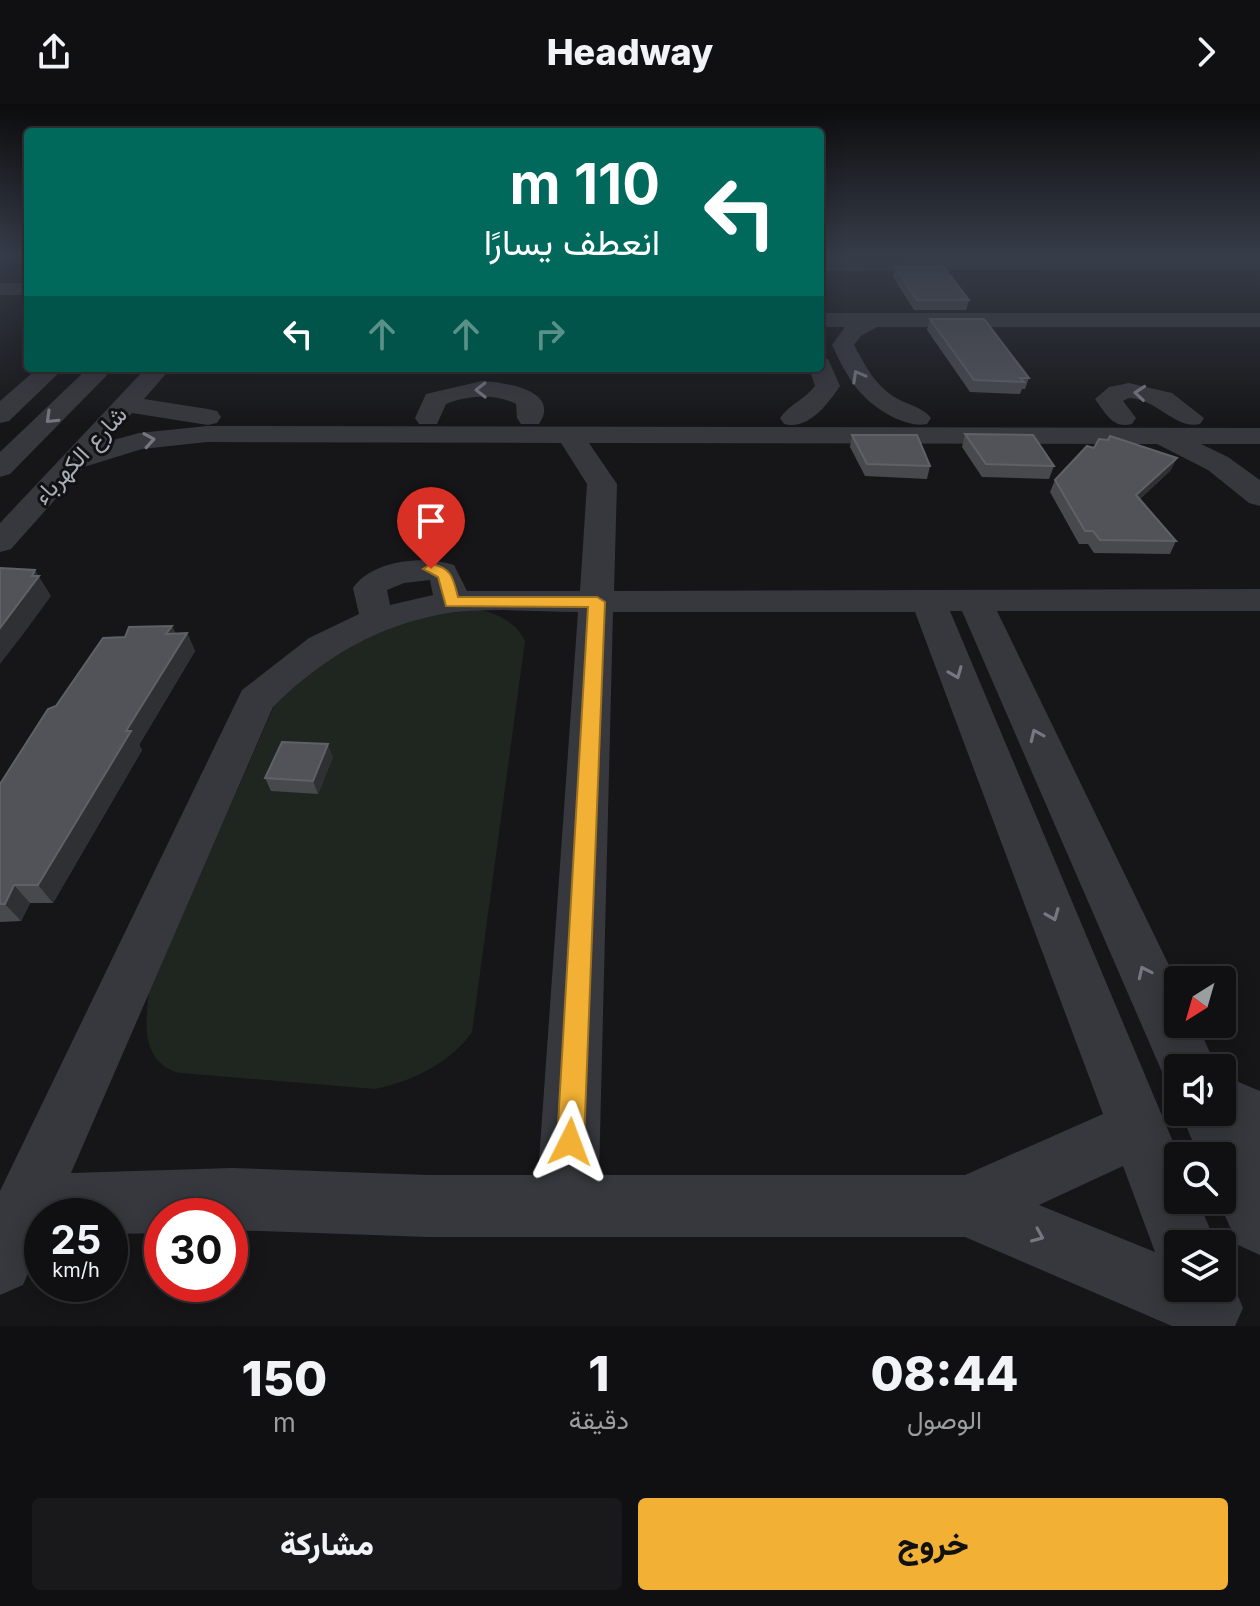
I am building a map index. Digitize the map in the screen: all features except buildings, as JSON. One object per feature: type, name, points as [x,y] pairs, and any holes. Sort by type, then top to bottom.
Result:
[{"type":"street","points":[[824,320],[1260,320]]},
{"type":"street","points":[[873,320],[853,331],[843,345],[862,385],[871,394],[918,418]]},
{"type":"street","points":[[1022,320],[1038,334],[1084,343],[1106,340],[1113,334],[1102,320]]},
{"type":"street","points":[[0,415],[48,372]]},
{"type":"street","name":"شارع الكهرباء","points":[[0,468],[98,372]]},
{"type":"street","name":"شارع الكهرباء","points":[[0,542],[155,372]]},
{"type":"street","points":[[793,418],[815,403],[828,386],[823,372]]},
{"type":"street","points":[[129,401],[141,408],[197,416],[1191,418],[1247,427]]},
{"type":"street","points":[[74,461],[139,441],[207,434],[1150,435],[1247,427]]},
{"type":"street","points":[[1247,427],[1238,457],[1252,489]]},
{"type":"street","points":[[567,1206],[602,484],[570,435]]},
{"type":"street","points":[[602,484],[652,435]]},
{"type":"street","points":[[1150,435],[1201,455],[1252,489]]},
{"type":"street","points":[[30,1198],[256,700],[311,651],[343,633],[378,618],[452,602],[1260,600]]},
{"type":"street","points":[[951,601],[1182,1054]]},
{"type":"street","points":[[951,601],[1138,1129],[1178,1230]]},
{"type":"street","points":[[1236,1110],[1260,1121]]},
{"type":"street","points":[[1215,1126],[1260,1223]]},
{"type":"street","points":[[966,1206],[1138,1129]]},
{"type":"street","points":[[128,1203],[232,1199],[428,1206],[966,1206],[1209,1307]]},
{"type":"street","points":[[0,1262],[24,1210]]},
{"type":"shaded area","points":[[478,609],[506,620],[525,641],[472,1032],[453,1053],[429,1070],[375,1089],[180,1073],[167,1068],[158,1061],[148,1041],[149,991],[283,686],[298,668],[414,618]]},
{"type":"route","points":[[431,569],[440,570],[445,576],[452,602],[597,602],[570,1142]]}]
